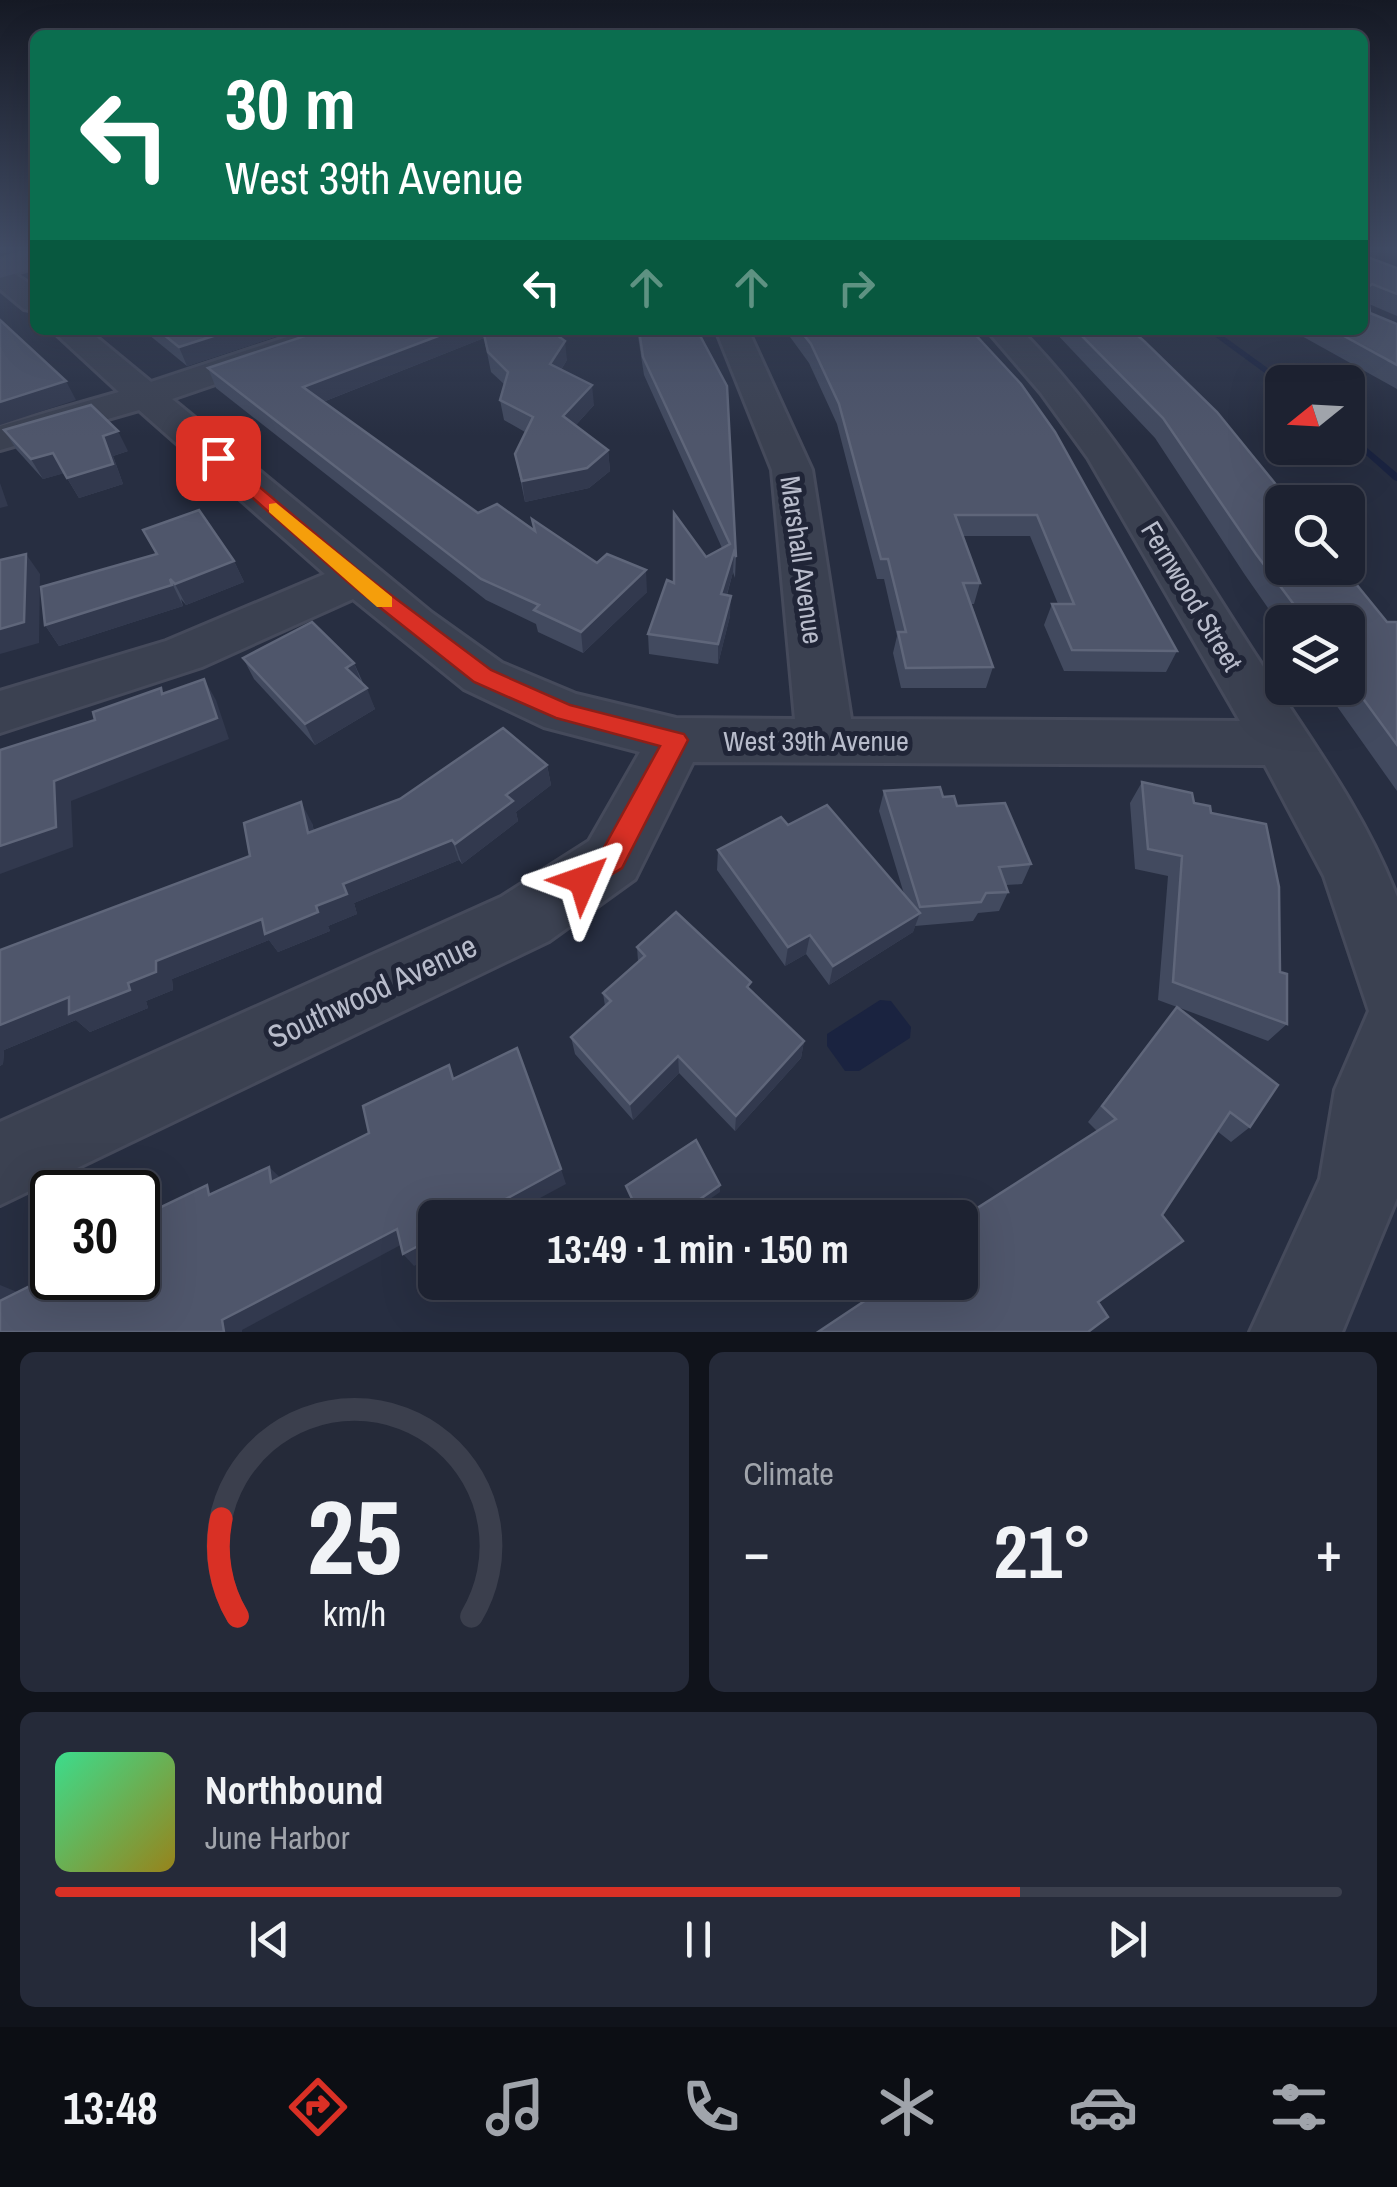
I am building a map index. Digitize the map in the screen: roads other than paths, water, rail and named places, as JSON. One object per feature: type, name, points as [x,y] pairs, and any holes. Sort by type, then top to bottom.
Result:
[{"type":"street","name":"West 39th Avenue","points":[[74,335],[356,579],[482,676],[564,712],[676,740],[1282,742]]},
{"type":"street","points":[[0,438],[146,396],[325,335]]},
{"type":"street","name":"Marshall Avenue","points":[[734,335],[792,470],[826,741]]},
{"type":"street","name":"Fernwood Street","points":[[1008,335],[1054,385],[1108,458],[1282,742],[1356,870],[1397,992]]},
{"type":"street","points":[[0,712],[184,654],[356,579]]},
{"type":"street","name":"Southwood Avenue","points":[[0,1164],[525,919],[612,860],[676,740]]},
{"type":"street","points":[[1296,1332],[1361,1185],[1374,1090],[1397,1034]]},
{"type":"water","points":[[880,1000],[891,1001],[911,1027],[910,1038],[859,1071],[845,1071],[827,1046],[827,1034]]},
{"type":"waterway","points":[[1217,335],[1265,369]]},
{"type":"waterway","points":[[1365,450],[1397,478]]}]
